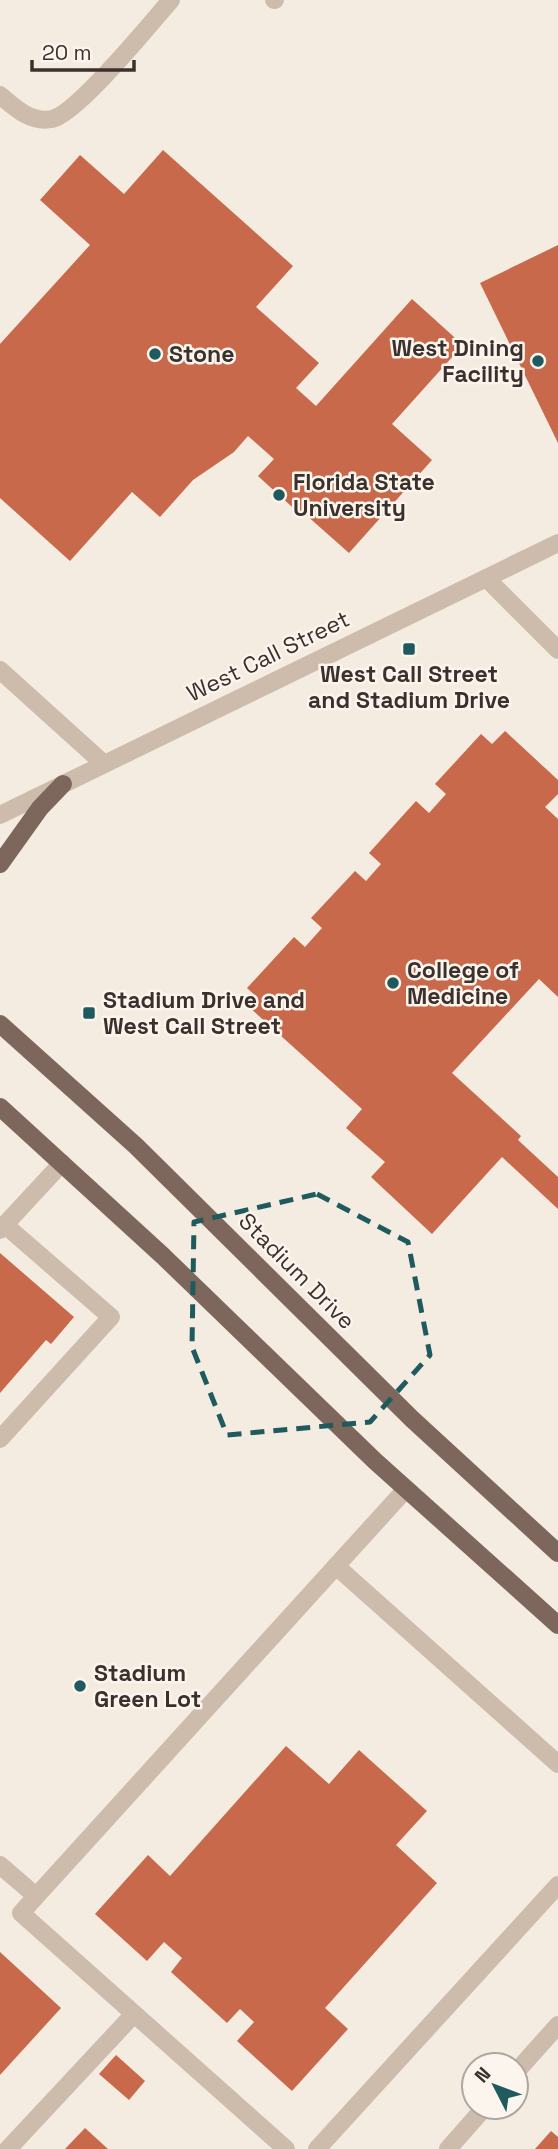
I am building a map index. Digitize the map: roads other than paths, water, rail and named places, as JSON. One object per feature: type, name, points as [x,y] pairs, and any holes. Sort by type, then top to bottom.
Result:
[{"type":"main road","points":[[0,864],[40,808],[63,784]]},
{"type":"main road","name":"Stadium Drive","points":[[0,1014],[6,1029],[152,1161],[412,1419],[558,1553]]},
{"type":"main road","points":[[0,1107],[163,1256],[406,1489],[558,1625]]},
{"type":"street","points":[[0,95],[27,116],[43,120],[60,116],[86,94],[171,0]]},
{"type":"street","name":"West Call Street","points":[[0,815],[558,543]]},
{"type":"street","points":[[486,578],[558,650]]},
{"type":"street","points":[[0,670],[104,764]]},
{"type":"street","points":[[0,1439],[111,1317],[2,1227],[62,1163]]},
{"type":"street","points":[[286,2149],[21,1913],[406,1489]]},
{"type":"street","points":[[336,1566],[558,1764]]},
{"type":"street","points":[[0,1865],[36,1896]]},
{"type":"street","points":[[317,2149],[558,1885]]},
{"type":"street","points":[[8,2149],[134,2014]]},
{"type":"street","points":[[530,2057],[558,2025]]},
{"type":"street","points":[[448,2149],[473,2121]]},
{"type":"place","name":"Stone","points":[[155,354]]},
{"type":"place","name":"West Dining Facility","points":[[538,361]]},
{"type":"place","name":"Florida State University","points":[[279,495]]},
{"type":"place","name":"West Call Street and Stadium Drive","points":[[409,649]]},
{"type":"place","name":"College of Medicine","points":[[393,983]]},
{"type":"place","name":"Stadium Drive and West Call Street","points":[[89,1013]]},
{"type":"place","name":"Stadium Green Lot","points":[[80,1686]]}]
